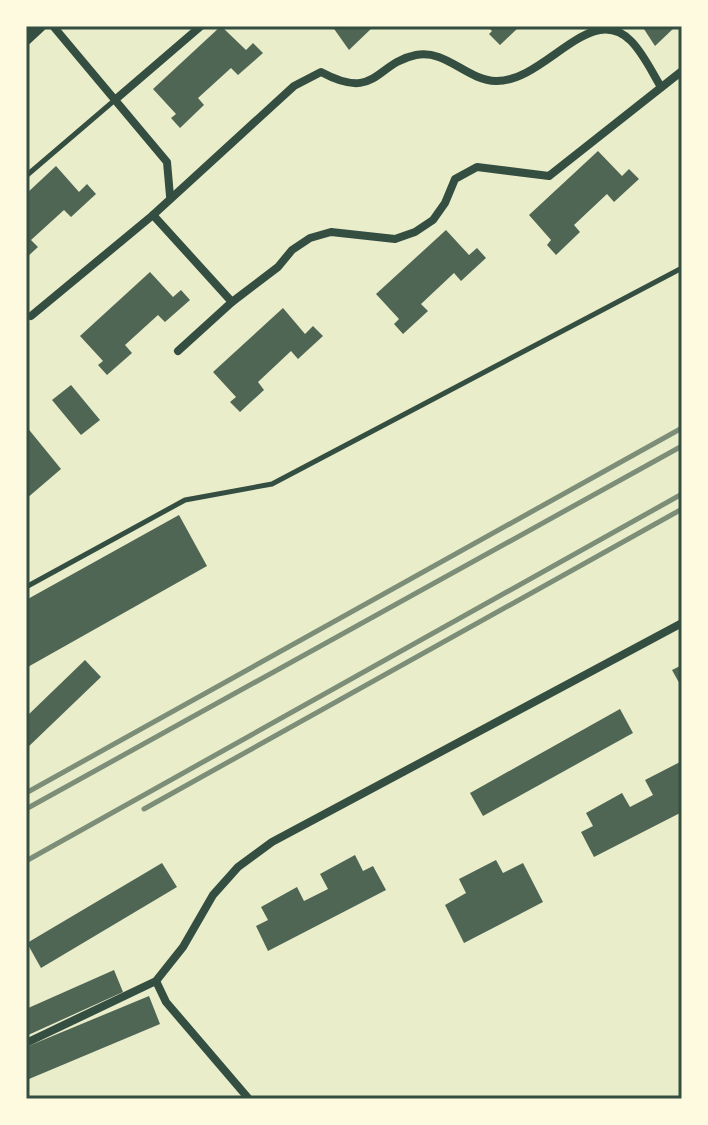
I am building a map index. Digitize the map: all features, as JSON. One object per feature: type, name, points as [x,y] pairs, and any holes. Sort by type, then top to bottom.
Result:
[{"type":"street","points":[[26,39],[40,26]]},
{"type":"street","points":[[53,26],[167,162],[170,196]]},
{"type":"street","points":[[116,99],[201,26]]},
{"type":"street","points":[[31,316],[153,215],[170,196],[294,86],[321,72],[335,80],[367,81],[382,75],[405,58],[429,54],[472,76],[495,81],[519,78],[540,67],[580,34],[606,29],[631,40],[661,87]]},
{"type":"street","points":[[178,351],[310,238],[331,232],[395,239],[415,232],[433,220],[445,203],[455,179],[465,171],[490,168],[519,175],[549,176],[682,71]]},
{"type":"street","points":[[153,215],[232,302]]},
{"type":"street","points":[[26,1043],[156,981],[183,947],[213,895],[238,867],[272,842],[682,623]]},
{"type":"street","points":[[156,981],[166,1002],[249,1099]]},
{"type":"lane","points":[[26,176],[116,99]]},
{"type":"lane","points":[[26,587],[185,500],[272,484],[682,268]]},
{"type":"building","points":[[221,26],[246,50],[253,43],[263,53],[238,75],[231,68],[198,98],[204,105],[180,128],[171,118],[176,114],[153,89]]},
{"type":"building","points":[[332,26],[374,26],[349,50]]},
{"type":"building","points":[[487,26],[520,26],[500,45],[489,34],[492,31]]},
{"type":"building","points":[[642,26],[676,26],[655,46]]},
{"type":"building","points":[[598,151],[622,176],[629,169],[639,179],[614,202],[607,194],[574,225],[580,232],[556,255],[547,245],[551,240],[529,215]]},
{"type":"building","points":[[56,166],[79,192],[87,184],[96,194],[71,217],[64,210],[31,240],[38,247],[26,258],[26,194]]},
{"type":"building","points":[[446,230],[469,255],[477,248],[486,258],[461,281],[454,273],[421,304],[428,311],[403,334],[394,324],[399,319],[376,294]]},
{"type":"building","points":[[150,272],[173,297],[181,290],[190,300],[165,322],[158,315],[125,345],[132,353],[107,375],[98,365],[103,361],[80,336]]},
{"type":"building","points":[[283,308],[305,334],[313,326],[323,336],[298,359],[291,351],[258,382],[264,390],[240,412],[230,402],[236,397],[213,372]]},
{"type":"building","points":[[71,385],[100,420],[81,435],[52,400]]},
{"type":"building","points":[[26,426],[61,469],[26,499]]},
{"type":"building","points":[[179,515],[207,566],[26,668],[26,600]]},
{"type":"building","points":[[85,660],[101,677],[26,749],[26,717]]},
{"type":"building","points":[[682,665],[682,688],[672,670]]},
{"type":"building","points":[[620,709],[633,733],[483,816],[470,793]]},
{"type":"building","points":[[680,762],[682,812],[594,857],[581,832],[593,826],[586,813],[622,793],[630,807],[653,795],[645,780]]},
{"type":"building","points":[[355,855],[363,871],[373,866],[386,890],[268,951],[256,926],[268,920],[261,907],[297,887],[304,901],[328,889],[320,874]]},
{"type":"building","points":[[496,860],[503,873],[523,863],[543,902],[464,943],[445,905],[466,893],[459,879]]},
{"type":"building","points":[[162,863],[177,887],[41,968],[27,943]]},
{"type":"building","points":[[114,970],[123,992],[26,1036],[26,1009]]},
{"type":"building","points":[[149,996],[160,1024],[29,1079],[26,1047]]},
{"type":"railway","points":[[26,793],[682,428]]},
{"type":"railway","points":[[26,809],[682,446]]},
{"type":"railway","points":[[26,861],[682,494]]},
{"type":"railway","points":[[144,809],[682,509]]}]
